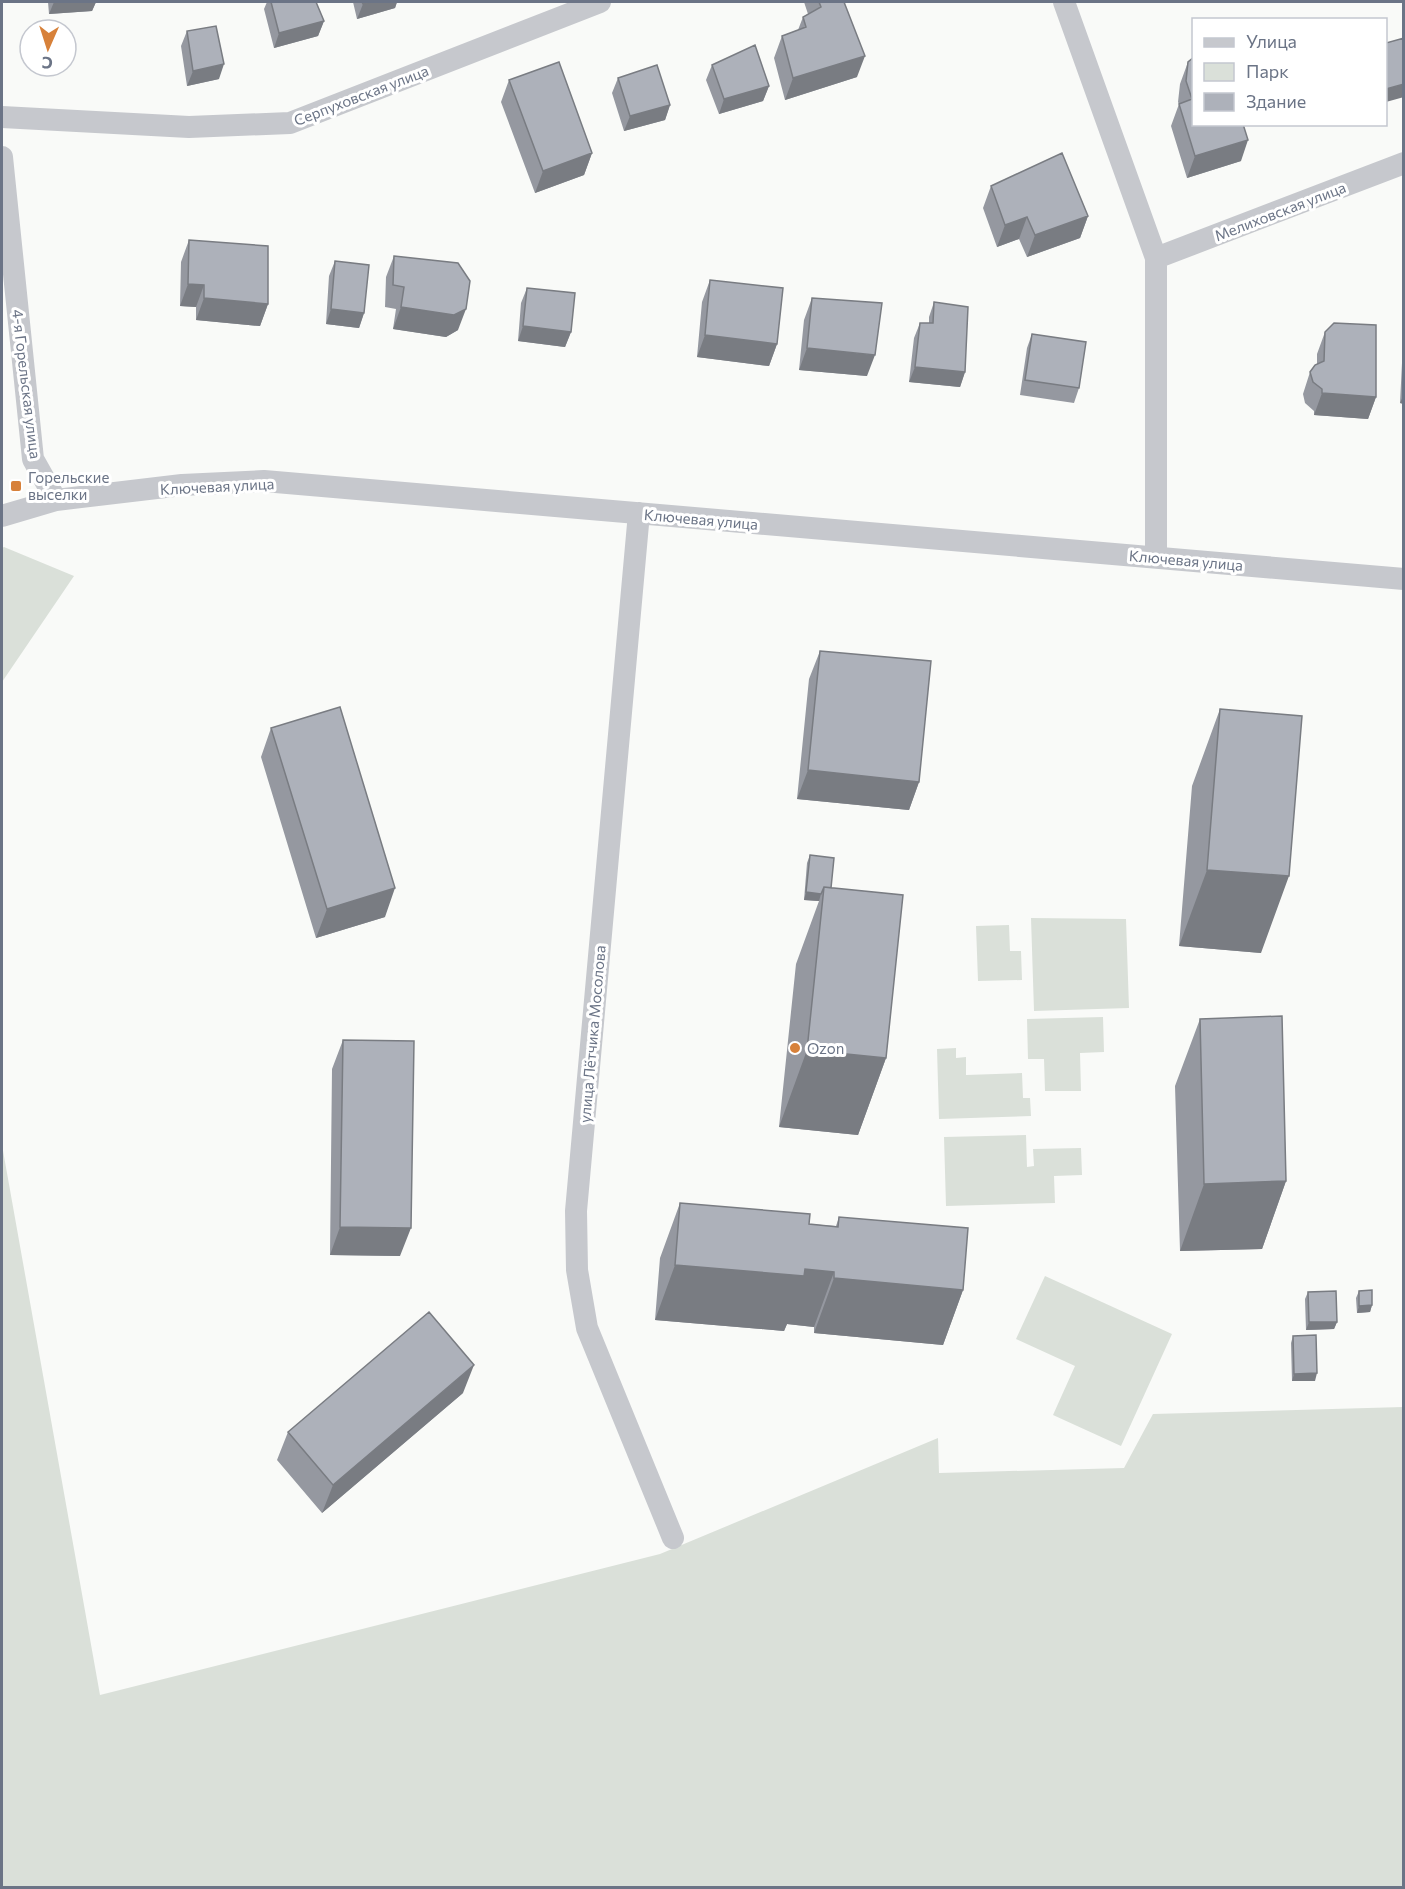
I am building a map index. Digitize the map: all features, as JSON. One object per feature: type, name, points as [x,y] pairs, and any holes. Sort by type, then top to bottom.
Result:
[{"type":"street","name":"Серпуховская улица","points":[[2,117],[189,128],[290,123],[600,2]]},
{"type":"street","points":[[1064,2],[1156,258],[1156,557]]},
{"type":"street","name":"4-я Горельская улица","points":[[2,157],[33,459],[56,500]]},
{"type":"street","name":"Мелиховская улица","points":[[1156,258],[1404,163]]},
{"type":"street","name":"Ключевая улица","points":[[2,516],[56,500],[182,485],[264,481],[1404,579]]},
{"type":"street","name":"улица Лётчика Мосолова","points":[[639,513],[576,1211],[577,1270],[587,1328],[673,1538]]},
{"type":"green space","points":[[2,548],[74,576],[2,682]]},
{"type":"green space","points":[[1031,918],[1126,919],[1129,1008],[1034,1011]]},
{"type":"green space","points":[[1009,925],[1010,951],[1021,951],[1022,980],[978,981],[976,926]]},
{"type":"green space","points":[[1103,1017],[1104,1052],[1080,1053],[1081,1091],[1045,1091],[1044,1059],[1028,1059],[1027,1019]]},
{"type":"green space","points":[[956,1048],[956,1058],[966,1057],[966,1075],[1022,1073],[1023,1098],[1030,1098],[1031,1116],[939,1119],[937,1049]]},
{"type":"green space","points":[[1026,1135],[1027,1167],[1034,1166],[1033,1149],[1081,1148],[1082,1175],[1054,1176],[1055,1203],[946,1206],[944,1137]]},
{"type":"green space","points":[[2,1145],[100,1695],[660,1554],[938,1438],[939,1473],[1124,1468],[1153,1414],[1403,1407],[1403,1887],[2,1887]]},
{"type":"green space","points":[[1045,1276],[1172,1334],[1121,1446],[1053,1415],[1075,1366],[1016,1339]]},
{"type":"building","points":[[271,2],[316,2],[324,21],[279,33]]},
{"type":"building","points":[[819,2],[844,2],[865,56],[793,78],[782,36],[806,27],[803,17],[821,7]]},
{"type":"building","points":[[216,26],[224,64],[193,71],[187,31]]},
{"type":"building","points":[[1404,38],[1404,84],[1387,89],[1387,43]]},
{"type":"building","points":[[755,45],[769,86],[724,99],[712,65]]},
{"type":"building","points":[[1192,59],[1192,99],[1186,81],[1188,62]]},
{"type":"building","points":[[559,62],[592,153],[543,171],[509,80]]},
{"type":"building","points":[[657,65],[670,105],[630,116],[618,78]]},
{"type":"building","points":[[1192,99],[1192,126],[1244,126],[1248,140],[1195,156],[1179,104]]},
{"type":"building","points":[[1062,153],[1088,216],[1035,235],[1027,217],[1005,225],[991,186]]},
{"type":"building","points":[[189,240],[268,246],[268,304],[204,298],[204,285],[188,284]]},
{"type":"building","points":[[394,256],[458,263],[470,281],[466,309],[454,315],[401,307],[404,287],[393,285]]},
{"type":"building","points":[[335,261],[369,265],[364,313],[331,309]]},
{"type":"building","points":[[710,280],[783,288],[777,344],[705,335]]},
{"type":"building","points":[[527,288],[575,293],[571,332],[523,326]]},
{"type":"building","points":[[812,298],[882,303],[875,355],[807,348]]},
{"type":"building","points":[[934,302],[968,307],[965,372],[915,367],[920,323],[933,323]]},
{"type":"building","points":[[1334,323],[1376,325],[1376,397],[1322,393],[1322,389],[1313,382],[1310,372],[1315,365],[1324,361],[1325,332]]},
{"type":"building","points":[[1032,334],[1086,342],[1079,388],[1025,380]]},
{"type":"building","points":[[820,651],[931,661],[919,782],[808,770]]},
{"type":"building","points":[[340,707],[395,888],[327,909],[271,728]]},
{"type":"building","points":[[1220,709],[1302,716],[1289,876],[1207,870]]},
{"type":"building","points":[[810,855],[834,858],[831,888],[824,887],[821,894],[806,892]]},
{"type":"building","points":[[824,887],[903,895],[886,1058],[807,1050]]},
{"type":"building","points":[[1282,1016],[1286,1181],[1204,1184],[1200,1019]]},
{"type":"building","points":[[343,1040],[414,1041],[411,1228],[340,1227]]},
{"type":"building","points":[[680,1203],[810,1214],[809,1224],[838,1227],[839,1217],[968,1228],[963,1290],[834,1278],[834,1272],[805,1269],[804,1276],[675,1265]]},
{"type":"building","points":[[1372,1290],[1372,1305],[1359,1306],[1359,1291]]},
{"type":"building","points":[[1336,1291],[1337,1322],[1309,1322],[1308,1292]]},
{"type":"building","points":[[429,1312],[474,1365],[333,1485],[288,1432]]},
{"type":"building","points":[[1316,1335],[1317,1373],[1294,1374],[1293,1336]]},
{"type":"place","name":"Горельские выселки","points":[[16,486]]},
{"type":"place","name":"Ozon","points":[[795,1048]]}]
